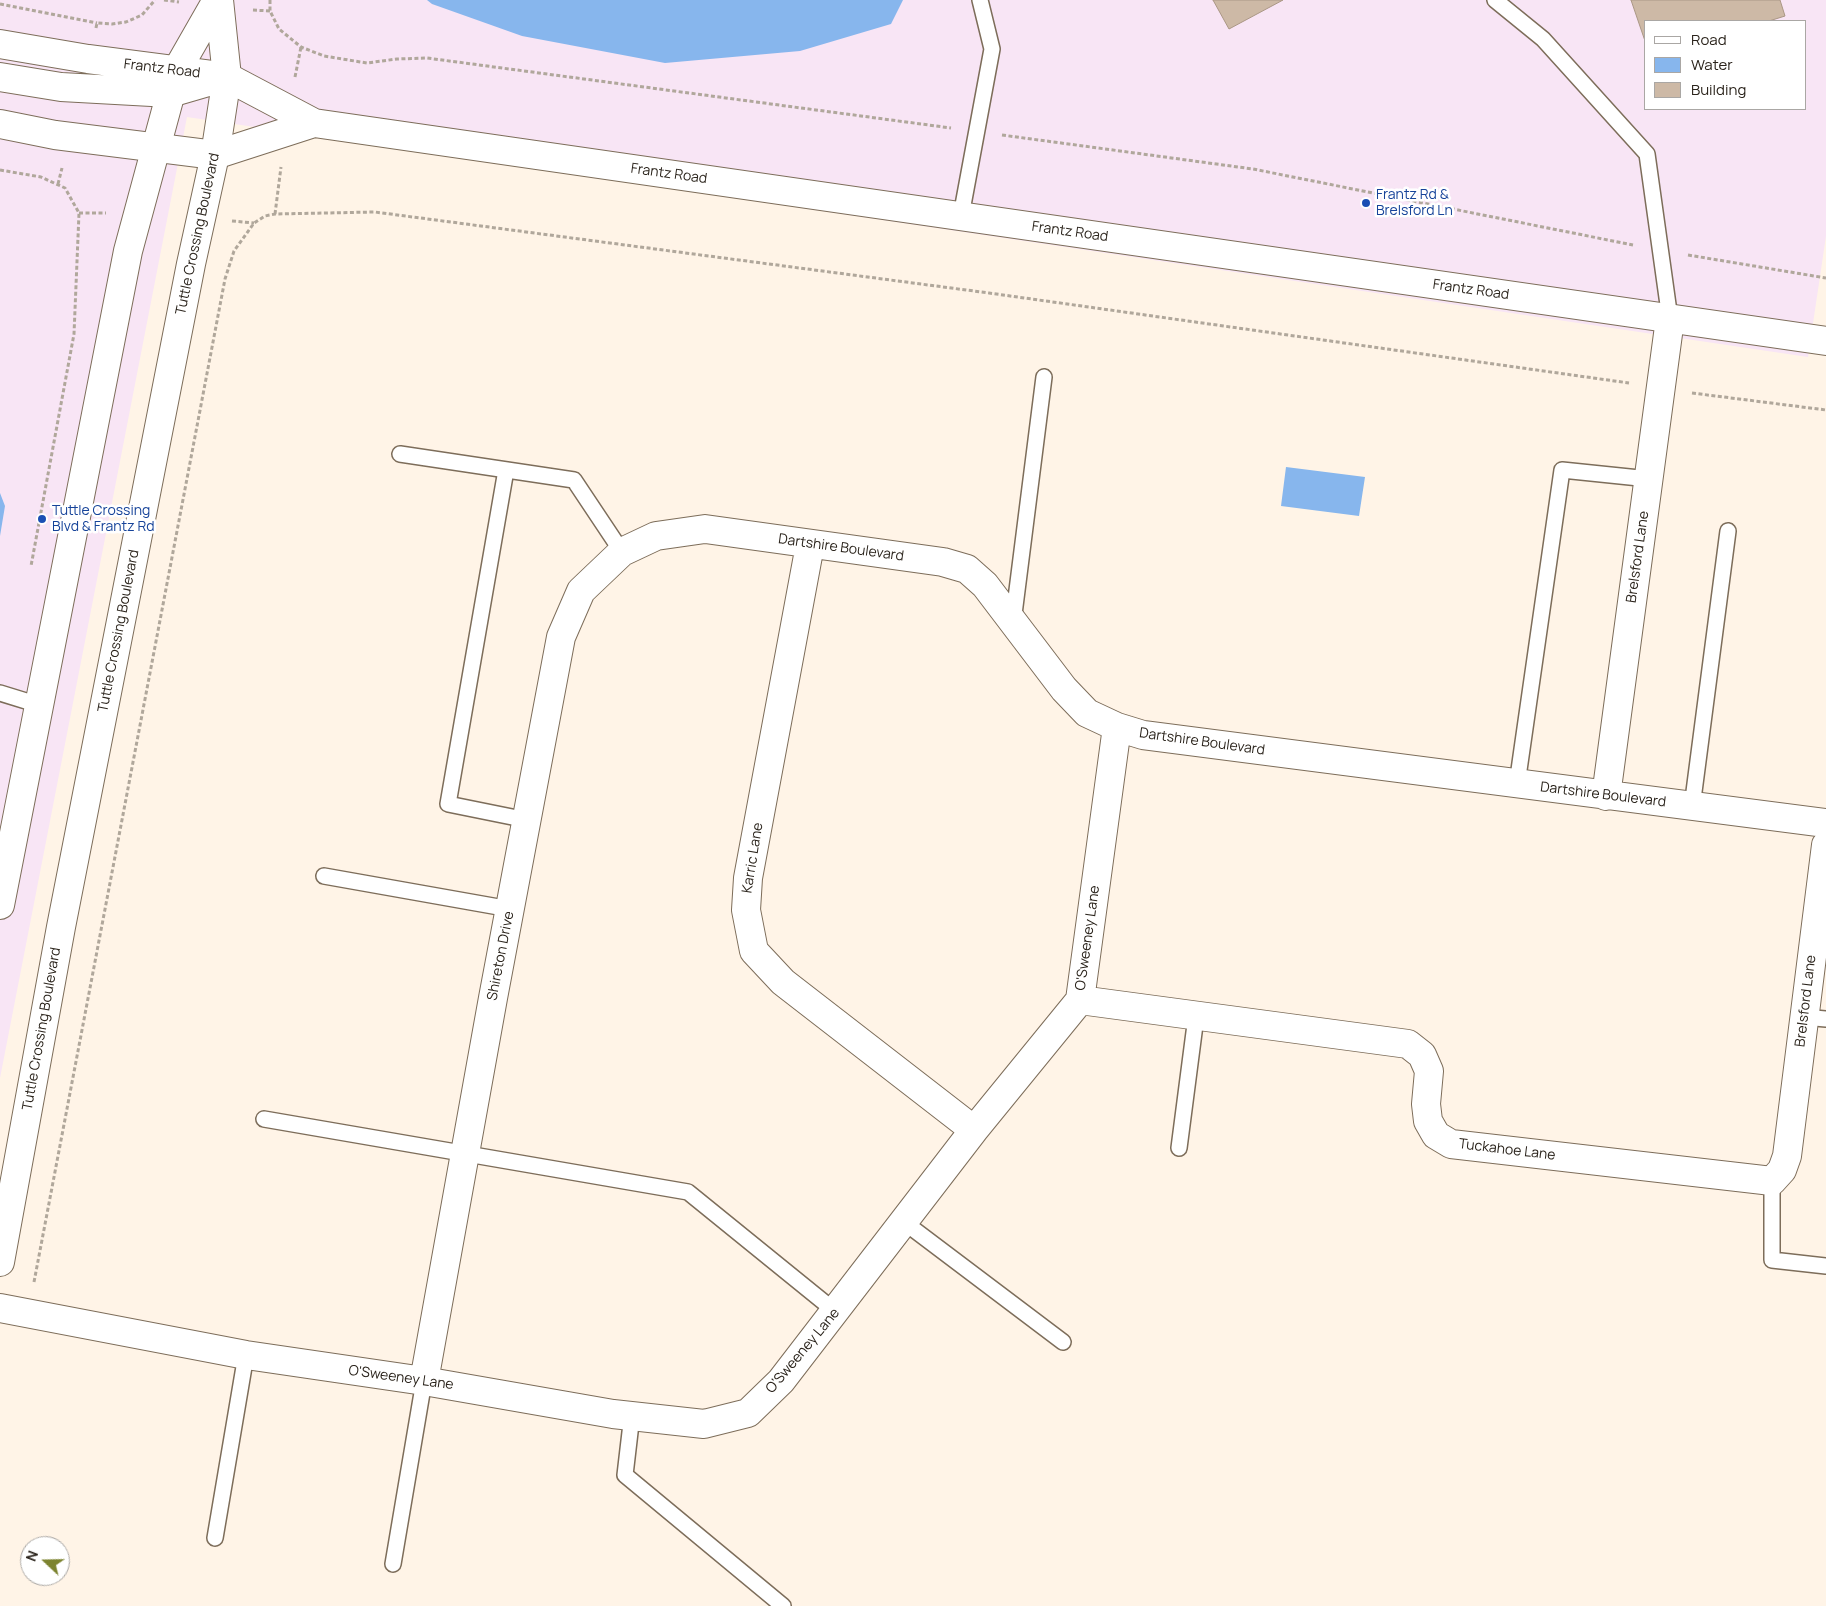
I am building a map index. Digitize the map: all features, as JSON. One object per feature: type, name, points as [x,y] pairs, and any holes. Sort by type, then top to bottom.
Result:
[{"type":"street","name":"Tuttle Crossing Boulevard","points":[[0,1262],[63,918],[191,264],[215,155],[227,77],[218,0]]},
{"type":"street","name":"Tuttle Crossing Boulevard","points":[[0,905],[128,251],[173,82],[218,0]]},
{"type":"street","name":"Frantz Road","points":[[0,44],[88,60],[173,82]]},
{"type":"street","points":[[0,77],[61,87],[173,82],[227,77]]},
{"type":"street","name":"Frantz Road","points":[[227,77],[314,123],[1826,341]]},
{"type":"street","name":"Frantz Road","points":[[0,124],[55,135],[215,155],[314,123]]},
{"type":"street","name":"Brelsford Lane","points":[[1606,796],[1670,319]]},
{"type":"street","name":"Dartshire Boulevard","points":[[622,552],[656,536],[705,529],[943,562],[966,569],[985,585],[1064,689],[1087,713],[1117,727],[1144,735],[1826,823]]},
{"type":"street","name":"Karric Lane","points":[[810,544],[748,878],[746,910],[754,951],[783,982],[974,1130]]},
{"type":"street","name":"Shireton Drive","points":[[424,1381],[464,1154],[561,637],[581,591],[622,552]]},
{"type":"street","name":"O'Sweeney Lane","points":[[0,1308],[29,1312],[139,1336],[246,1355],[424,1381],[632,1416],[704,1424],[748,1413],[781,1381],[836,1312],[974,1130],[1080,1000],[1117,727]]},
{"type":"street","name":"Brelsford Lane","points":[[1772,1181],[1782,1170],[1787,1156],[1815,1018],[1826,845]]},
{"type":"street","name":"Tuckahoe Lane","points":[[1080,1000],[1408,1044],[1422,1055],[1429,1071],[1426,1104],[1428,1121],[1436,1135],[1450,1144],[1772,1181]]},
{"type":"lane","points":[[961,216],[992,49],[980,0]]},
{"type":"lane","points":[[1495,0],[1543,39],[1647,154],[1670,319]]},
{"type":"lane","points":[[1013,622],[1044,377]]},
{"type":"lane","points":[[400,454],[574,480],[622,552]]},
{"type":"lane","points":[[506,470],[448,804],[527,820]]},
{"type":"lane","points":[[1517,784],[1562,470],[1649,479]]},
{"type":"lane","points":[[1692,807],[1728,531]]},
{"type":"lane","points":[[0,693],[39,705]]},
{"type":"lane","points":[[324,876],[510,909]]},
{"type":"lane","points":[[1179,1148],[1196,1017]]},
{"type":"lane","points":[[264,1119],[688,1192],[836,1312]]},
{"type":"lane","points":[[1772,1181],[1772,1260],[1826,1266]]},
{"type":"lane","points":[[904,1222],[1063,1342]]},
{"type":"lane","points":[[215,1538],[246,1355]]},
{"type":"lane","points":[[393,1564],[424,1381]]},
{"type":"lane","points":[[632,1416],[625,1475],[783,1606]]},
{"type":"path","points":[[270,0],[270,11],[278,29],[301,47],[324,56],[367,63],[397,58],[427,58],[1253,169],[1660,250],[1826,278]]},
{"type":"path","points":[[0,4],[97,23]]},
{"type":"path","points":[[0,170],[41,177],[65,188],[79,213],[74,334],[29,576]]},
{"type":"path","points":[[29,1312],[225,279],[234,251],[254,223],[265,216],[275,214],[375,212],[989,293],[1662,389],[1826,410]]},
{"type":"shaded area","points":[[0,0],[1826,0],[1826,236],[1808,357],[187,117],[0,1078]]},
{"type":"water","points":[[427,0],[903,0],[891,24],[800,51],[665,63],[522,36],[432,4]]},
{"type":"water","points":[[1286,467],[1365,477],[1359,516],[1281,506]]},
{"type":"water","points":[[0,493],[5,506],[0,536]]},
{"type":"building","points":[[1213,0],[1283,0],[1229,29]]},
{"type":"building","points":[[1631,0],[1780,0],[1785,16],[1772,20],[1644,20],[1644,38]]},
{"type":"place","name":"Frantz Rd & Brelsford Ln","points":[[1366,203]]},
{"type":"place","name":"Tuttle Crossing Blvd & Frantz Rd","points":[[42,519]]}]
